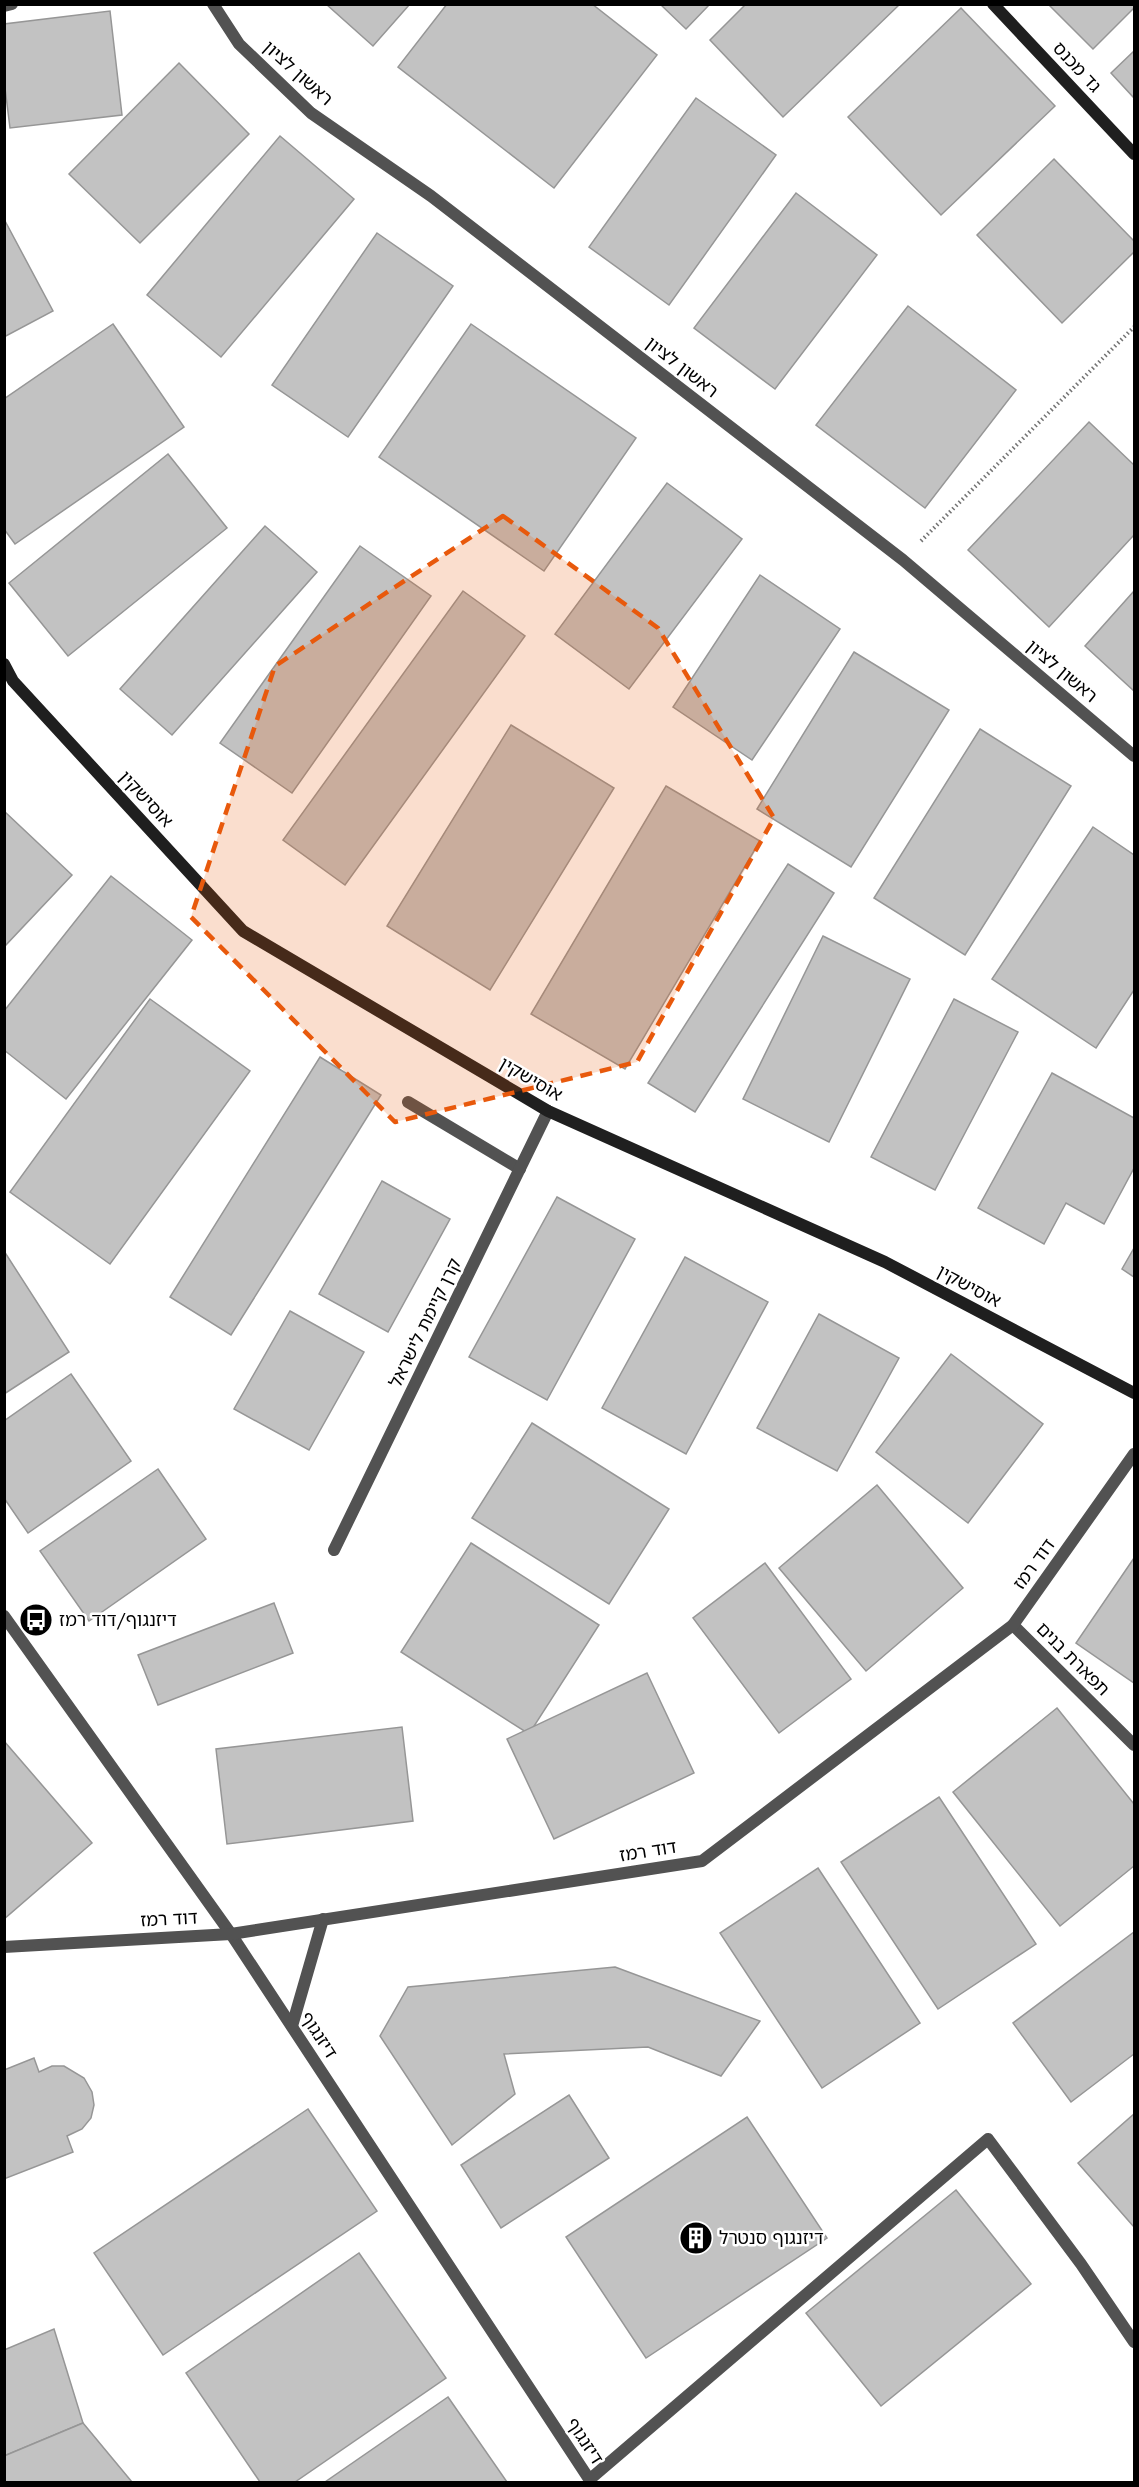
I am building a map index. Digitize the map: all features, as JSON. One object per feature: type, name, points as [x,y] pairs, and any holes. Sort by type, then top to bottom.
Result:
[{"type":"street","points":[[4,6],[12,4]]},
{"type":"street","name":"ראשון לציון","points":[[213,4],[239,44],[311,113],[431,196],[903,560],[1134,756]]},
{"type":"street","name":"גד מכנס","points":[[993,4],[1134,154]]},
{"type":"street","name":"אוסישקין","points":[[4,664],[13,681],[243,931],[548,1111],[885,1262],[1134,1393]]},
{"type":"street","points":[[408,1102],[520,1169]]},
{"type":"street","name":"קרן קיימת לישראל","points":[[334,1550],[548,1111]]},
{"type":"street","name":"דוד רמז","points":[[4,1947],[231,1934],[702,1861],[1013,1625],[1134,1454]]},
{"type":"street","name":"דיזנגוף","points":[[4,1616],[231,1934],[590,2481]]},
{"type":"street","name":"תפארת בנים","points":[[1013,1625],[1134,1745]]},
{"type":"street","points":[[291,2026],[322,1919]]},
{"type":"street","points":[[590,2481],[988,2139],[1081,2264],[1134,2342]]},
{"type":"path","points":[[903,560],[1134,327]]},
{"type":"highlighted area","points":[[503,516],[658,628],[774,818],[637,1062],[395,1122],[191,917],[275,666]]},
{"type":"building","points":[[326,4],[410,4],[373,46]]},
{"type":"building","points":[[447,4],[592,4],[657,55],[554,188],[398,67]]},
{"type":"building","points":[[660,4],[710,4],[686,29]]},
{"type":"building","points":[[746,4],[900,4],[783,117],[710,40]]},
{"type":"building","points":[[1048,4],[1134,4],[1134,8],[1093,49]]},
{"type":"building","points":[[961,8],[1055,106],[941,215],[848,117]]},
{"type":"building","points":[[110,11],[122,115],[10,128],[4,80],[4,24]]},
{"type":"building","points":[[1134,51],[1134,98],[1111,73]]},
{"type":"building","points":[[179,63],[249,134],[140,243],[69,174]]},
{"type":"building","points":[[696,98],[776,155],[669,305],[589,247]]},
{"type":"building","points":[[280,136],[354,199],[221,357],[147,295]]},
{"type":"building","points":[[1054,159],[1134,241],[1134,252],[1062,323],[977,235]]},
{"type":"building","points":[[796,193],[877,255],[775,389],[694,328]]},
{"type":"building","points":[[4,219],[53,311],[4,337]]},
{"type":"building","points":[[377,233],[453,286],[348,437],[272,385]]},
{"type":"building","points":[[908,306],[1016,390],[925,508],[816,425]]},
{"type":"building","points":[[113,324],[184,427],[15,544],[4,529],[4,399]]},
{"type":"building","points":[[471,324],[636,438],[544,571],[379,457]]},
{"type":"building","points":[[1089,422],[1134,465],[1134,535],[1049,627],[968,550]]},
{"type":"building","points":[[168,454],[227,528],[68,656],[9,583]]},
{"type":"building","points":[[667,483],[742,539],[629,689],[555,634]]},
{"type":"building","points":[[265,526],[317,572],[172,735],[120,689]]},
{"type":"building","points":[[360,546],[431,596],[292,793],[220,743]]},
{"type":"building","points":[[760,575],[840,629],[752,760],[673,707]]},
{"type":"building","points":[[463,591],[525,636],[345,885],[283,840]]},
{"type":"building","points":[[1134,591],[1134,691],[1085,646]]},
{"type":"building","points":[[854,652],[949,710],[851,867],[757,809]]},
{"type":"building","points":[[511,725],[614,788],[490,990],[387,926]]},
{"type":"building","points":[[980,729],[1071,786],[965,955],[874,898]]},
{"type":"building","points":[[666,786],[760,841],[625,1069],[531,1014]]},
{"type":"building","points":[[4,811],[72,875],[4,947]]},
{"type":"building","points":[[1093,827],[1134,855],[1134,990],[1096,1048],[992,979]]},
{"type":"building","points":[[788,864],[834,893],[695,1112],[648,1083]]},
{"type":"building","points":[[111,876],[192,940],[66,1099],[4,1050],[4,1011]]},
{"type":"building","points":[[823,936],[910,979],[829,1142],[743,1099]]},
{"type":"building","points":[[150,999],[250,1071],[110,1264],[10,1192]]},
{"type":"building","points":[[954,999],[1018,1032],[935,1190],[871,1157]]},
{"type":"building","points":[[320,1057],[381,1095],[231,1335],[170,1297]]},
{"type":"building","points":[[1052,1073],[1134,1118],[1134,1168],[1104,1224],[1066,1203],[1044,1244],[978,1208]]},
{"type":"building","points":[[382,1181],[450,1219],[388,1332],[319,1294]]},
{"type":"building","points":[[557,1197],[635,1239],[547,1400],[469,1357]]},
{"type":"building","points":[[1134,1248],[1134,1277],[1122,1269]]},
{"type":"building","points":[[4,1251],[69,1352],[4,1394]]},
{"type":"building","points":[[685,1257],[768,1302],[686,1454],[602,1408]]},
{"type":"building","points":[[290,1311],[364,1352],[309,1450],[234,1409]]},
{"type":"building","points":[[819,1314],[899,1358],[837,1471],[757,1428]]},
{"type":"building","points":[[951,1354],[1043,1424],[968,1523],[876,1452]]},
{"type":"building","points":[[71,1374],[131,1461],[28,1533],[4,1498],[4,1421]]},
{"type":"building","points":[[532,1423],[669,1509],[609,1604],[472,1518]]},
{"type":"building","points":[[158,1469],[206,1539],[89,1621],[40,1551]]},
{"type":"building","points":[[877,1485],[963,1588],[866,1671],[779,1568]]},
{"type":"building","points":[[471,1543],[599,1625],[529,1734],[401,1652]]},
{"type":"building","points":[[1134,1558],[1134,1683],[1076,1643]]},
{"type":"building","points":[[765,1563],[851,1679],[779,1733],[693,1618]]},
{"type":"building","points":[[274,1603],[293,1653],[158,1705],[138,1655]]},
{"type":"building","points":[[647,1673],[694,1773],[554,1839],[507,1739]]},
{"type":"building","points":[[1057,1708],[1134,1804],[1134,1866],[1060,1926],[953,1792]]},
{"type":"building","points":[[402,1727],[413,1821],[227,1844],[216,1749]]},
{"type":"building","points":[[4,1741],[92,1843],[4,1919]]},
{"type":"building","points":[[939,1797],[1036,1944],[938,2009],[841,1862]]},
{"type":"building","points":[[818,1868],[920,2023],[822,2088],[720,1933]]},
{"type":"building","points":[[1134,1932],[1134,2054],[1071,2102],[1013,2023]]},
{"type":"building","points":[[615,1967],[760,2021],[721,2076],[648,2047],[504,2054],[515,2094],[452,2145],[380,2036],[408,1987]]},
{"type":"building","points":[[34,2058],[39,2072],[52,2066],[64,2066],[84,2078],[92,2092],[94,2105],[91,2118],[82,2129],[67,2136],[73,2152],[4,2179],[4,2070]]},
{"type":"building","points":[[569,2095],[609,2158],[501,2228],[461,2165]]},
{"type":"building","points":[[308,2109],[377,2211],[163,2355],[94,2253]]},
{"type":"building","points":[[1134,2114],[1134,2227],[1078,2163]]},
{"type":"building","name":"דיזנגוף סנטרל","points":[[747,2117],[827,2238],[646,2358],[566,2237]]},
{"type":"building","points":[[956,2190],[1031,2284],[881,2406],[806,2313]]},
{"type":"building","points":[[359,2253],[446,2378],[295,2482],[260,2482],[186,2373]]},
{"type":"building","points":[[54,2329],[83,2423],[4,2456],[4,2350]]},
{"type":"building","points":[[448,2397],[507,2482],[325,2482]]},
{"type":"building","points":[[83,2423],[132,2482],[4,2482],[4,2456]]},
{"type":"place","name":"דיזנגוף/דוד רמז","points":[[36,1620]]},
{"type":"place","name":"דיזנגוף סנטרל","points":[[696,2238]]}]
